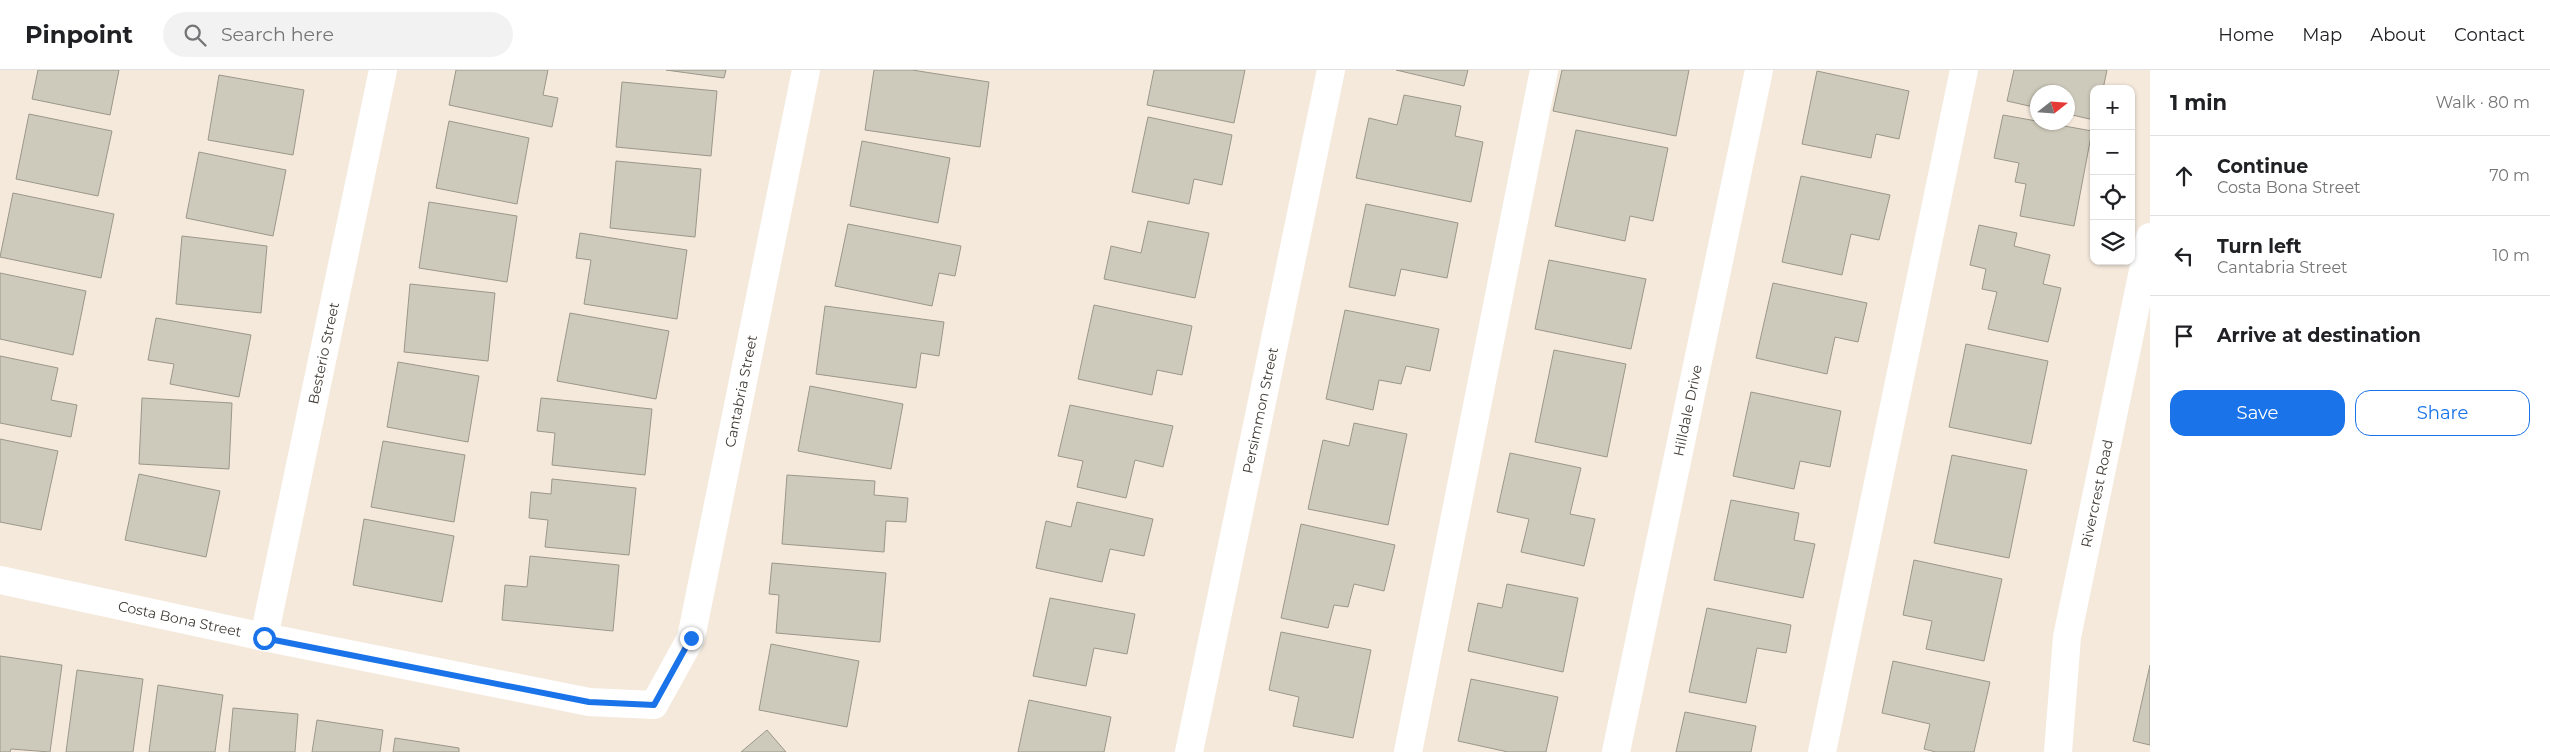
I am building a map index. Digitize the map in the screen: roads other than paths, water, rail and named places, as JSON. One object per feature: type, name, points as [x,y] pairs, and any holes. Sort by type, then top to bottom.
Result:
[{"type":"street","name":"Besterio Street","points":[[264,638],[383,70]]},
{"type":"street","name":"Cantabria Street","points":[[654,705],[691,638],[806,70]]},
{"type":"street","name":"Persimmon Street","points":[[1189,752],[1331,70]]},
{"type":"street","points":[[1408,752],[1544,70]]},
{"type":"street","name":"Hilldale Drive","points":[[1616,752],[1759,70]]},
{"type":"street","points":[[1822,752],[1964,70]]},
{"type":"street","name":"Rivercrest Road","points":[[2058,752],[2067,637],[2150,236]]},
{"type":"street","name":"Costa Bona Street","points":[[0,580],[264,638],[589,702],[654,705]]}]
